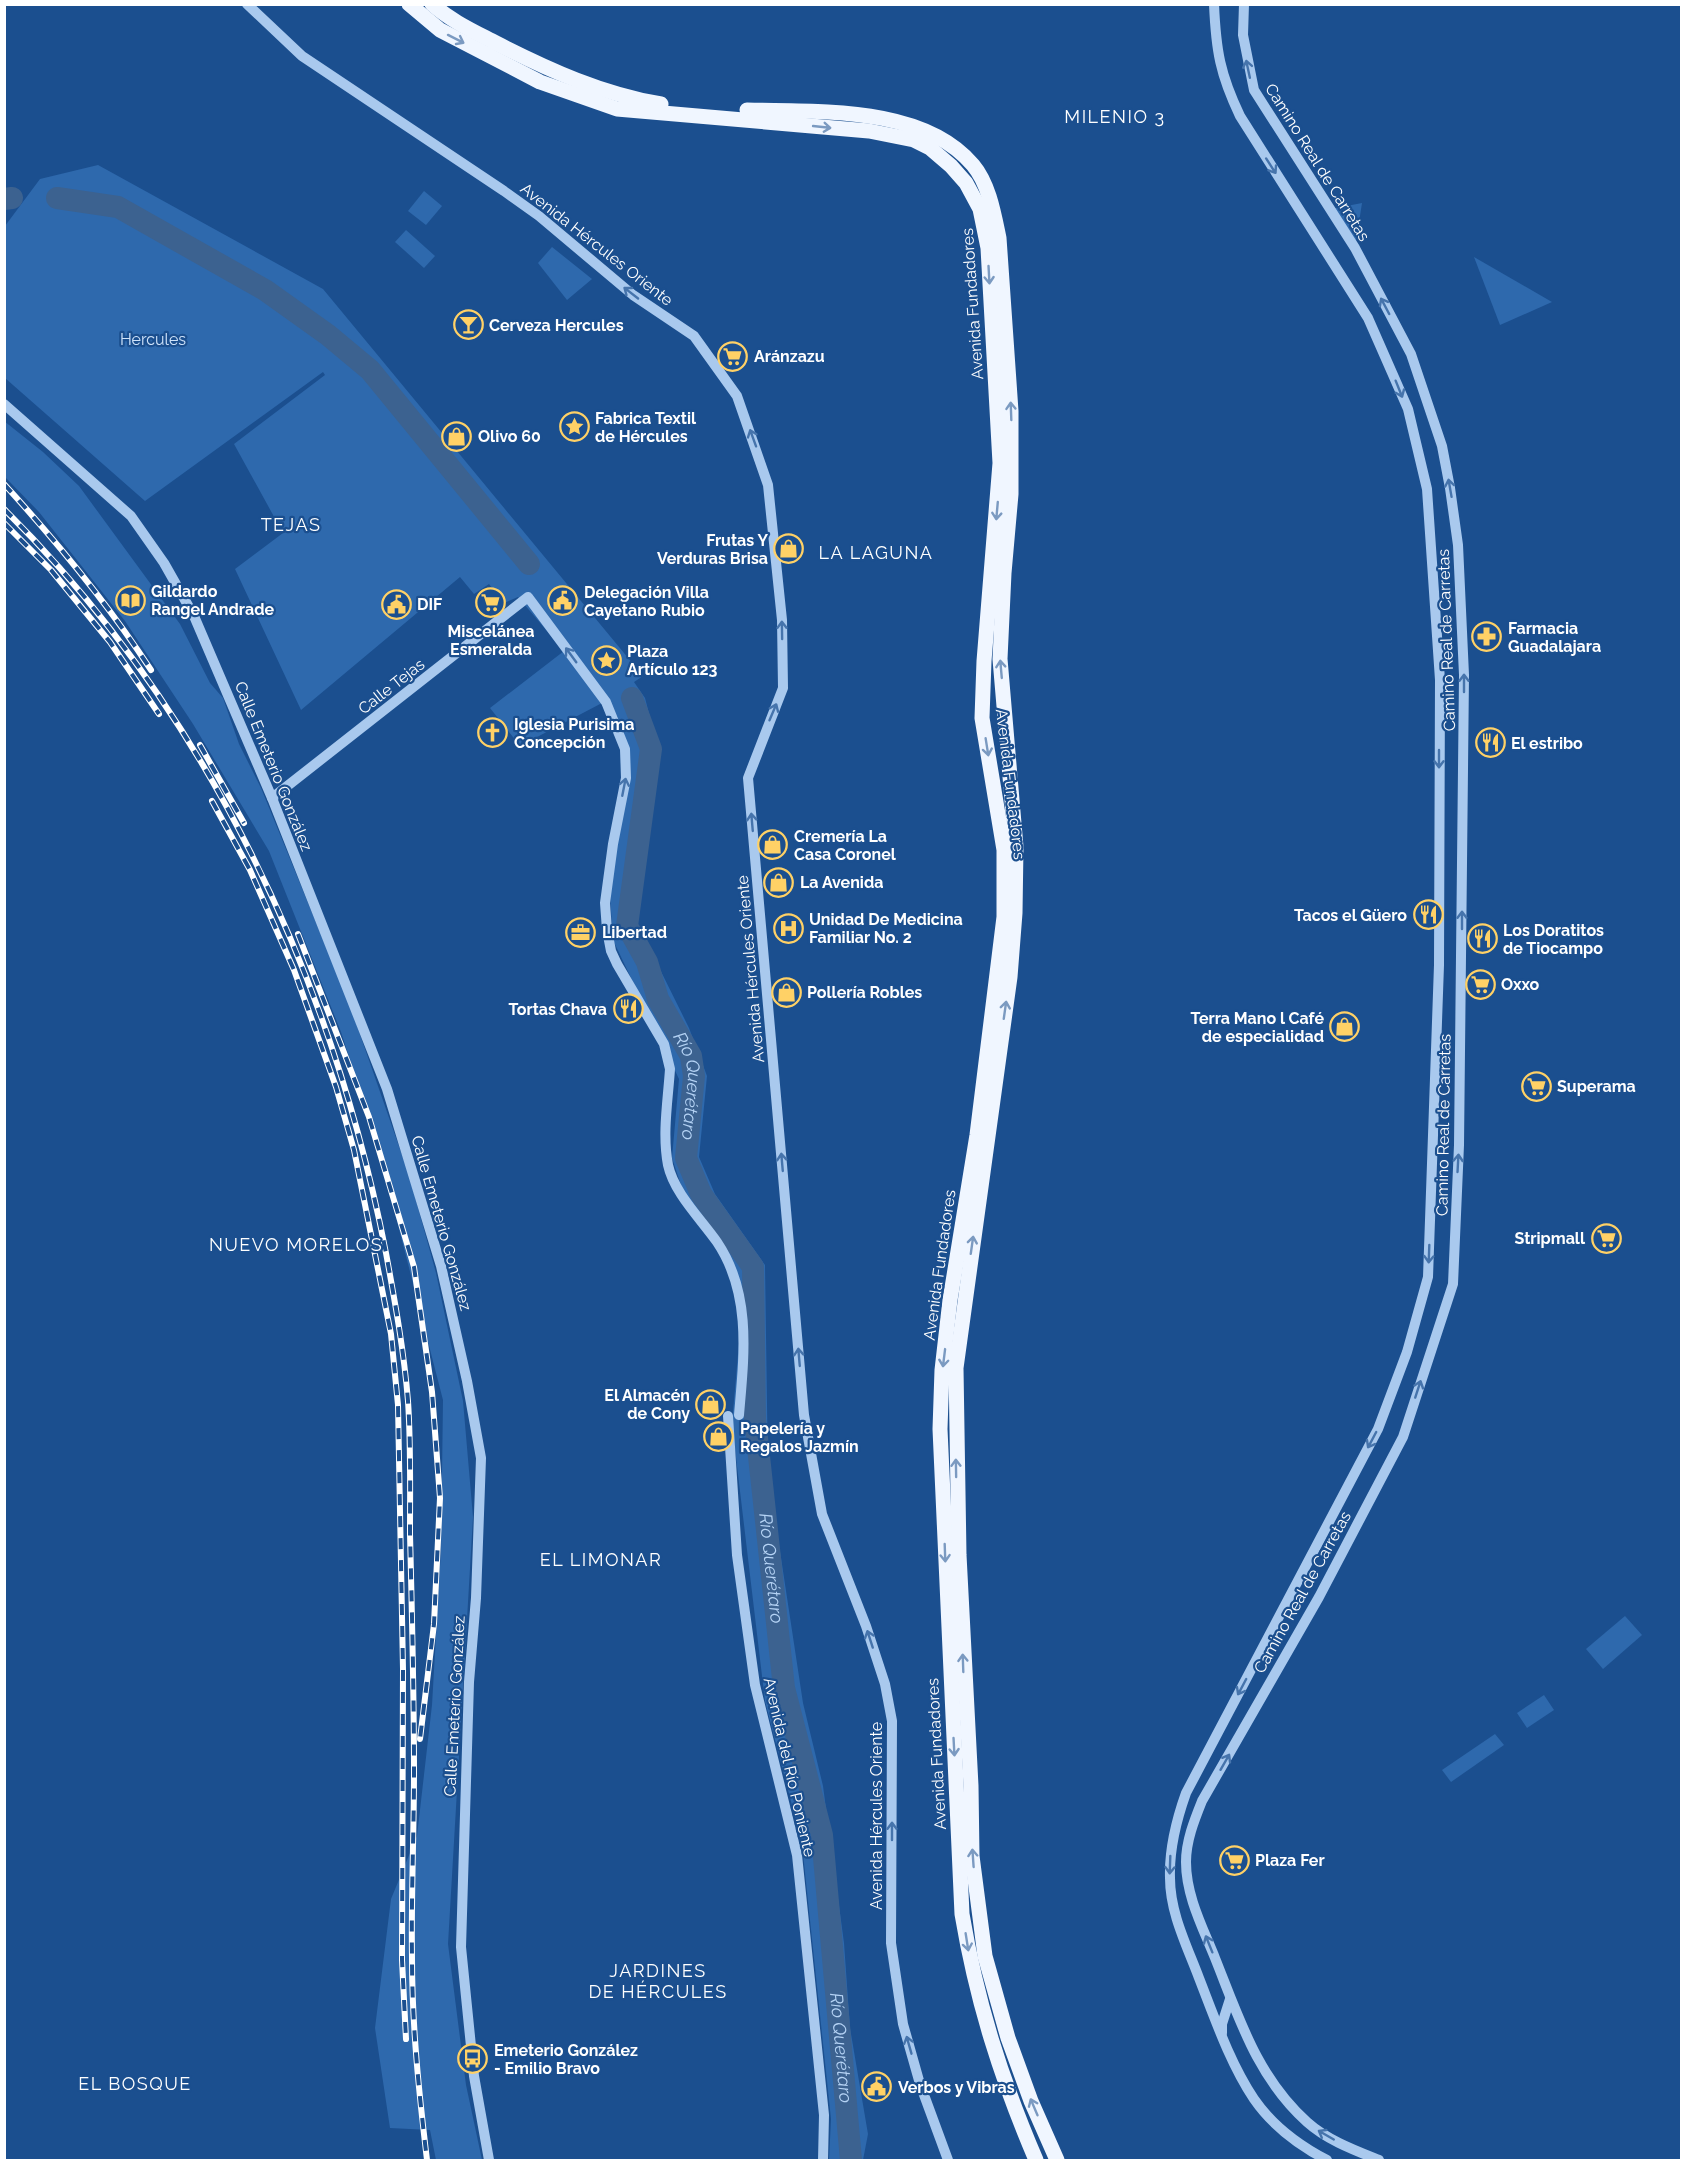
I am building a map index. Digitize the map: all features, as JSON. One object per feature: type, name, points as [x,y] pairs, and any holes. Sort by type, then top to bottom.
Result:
[{"type":"main road","name":"Avenida Fundadores","points":[[409,4],[440,30],[540,82],[617,109],[869,131],[914,140],[930,148],[951,166],[966,183],[980,209],[988,248],[1000,463],[984,661],[982,718],[1004,850],[1005,917],[977,1135],[950,1300],[942,1370],[940,1428],[962,1914],[979,2001],[1009,2093],[1036,2160]]},
{"type":"main road","name":"Avenida Fundadores","points":[[432,4],[448,18],[546,69],[624,98],[691,109],[841,113],[907,123],[954,148],[973,165],[994,212],[999,238],[1011,411],[1011,494],[1000,659],[1016,847],[1015,912],[1010,977],[956,1368],[956,1493],[971,1786],[972,1856],[978,1915],[995,1999],[1031,2101],[1057,2160]]},
{"type":"street","name":"Avenida Hércules Oriente","points":[[247,4],[302,56],[459,159],[539,216],[633,295],[694,336],[737,396],[768,485],[782,620],[783,688],[748,778],[804,1415],[822,1514],[866,1626],[885,1684],[892,1720],[891,1942],[893,1965],[903,2024],[920,2084],[948,2160]]},
{"type":"street","name":"Camino Real de Carretas","points":[[1215,4],[1216,47],[1223,81],[1240,116],[1368,318],[1407,409],[1427,489],[1440,680],[1439,965],[1428,1277],[1407,1352],[1378,1429],[1191,1784],[1176,1821],[1170,1858],[1172,1906],[1222,2037],[1261,2107],[1283,2130],[1327,2160]]},
{"type":"street","name":"Camino Real de Carretas","points":[[1244,4],[1243,35],[1254,90],[1354,248],[1411,354],[1442,446],[1458,545],[1463,642],[1462,987],[1453,1284],[1403,1437],[1319,1597],[1202,1801],[1192,1827],[1186,1863],[1190,1889],[1230,1999],[1252,2053],[1272,2085],[1299,2115],[1320,2133],[1379,2160]]},
{"type":"street","name":"Calle Emeterio González","points":[[4,404],[131,516],[164,563],[194,616],[272,798],[387,1089],[441,1266],[481,1458],[476,1598],[468,1682],[461,1947],[474,2076],[489,2160]]},
{"type":"street","name":"Calle Tejas","points":[[272,798],[528,597]]},
{"type":"street","name":"Avenida del Río Poniente","points":[[528,597],[606,702],[625,749],[626,778],[613,844],[605,903],[611,951],[664,1044],[668,1057],[670,1069],[666,1141],[669,1165],[684,1195],[728,1259],[744,1315],[745,1347],[734,1416],[736,1555],[755,1685],[797,1855],[824,2115],[823,2160]]},
{"type":"street","points":[[1205,1993],[1213,1998],[1221,1997],[1224,1980]]},
{"type":"street","points":[[1222,2037],[1223,2019],[1230,1999]]},
{"type":"street","points":[[1223,2019],[1231,2017],[1242,2029]]},
{"type":"green space","name":"Hercules","points":[[98,165],[323,289],[643,676],[634,682],[645,698],[658,748],[637,923],[689,1028],[707,1076],[699,1157],[715,1194],[765,1265],[768,1472],[803,1703],[823,1786],[844,1943],[850,2028],[868,2134],[863,2160],[829,2160],[831,2119],[802,1844],[765,1701],[732,1424],[743,1296],[681,1185],[672,1158],[679,1079],[613,940],[610,896],[628,759],[602,703],[520,746],[490,708],[564,651],[518,597],[504,603],[489,584],[474,594],[460,577],[301,710],[235,569],[283,533],[234,444],[325,375],[323,372],[145,501],[5,378],[5,226],[40,179]]},
{"type":"green space","points":[[424,191],[442,206],[426,225],[408,211]]},
{"type":"green space","points":[[1362,203],[1355,248],[1331,209]]},
{"type":"green space","points":[[406,230],[435,256],[424,268],[395,242]]},
{"type":"green space","points":[[552,247],[592,279],[567,300],[538,263]]},
{"type":"green space","points":[[1474,257],[1552,302],[1500,325]]},
{"type":"green space","points":[[4,421],[43,452],[79,486],[180,624],[210,683],[223,698],[239,744],[261,788],[349,1003],[409,1175],[436,1273],[463,1401],[473,1517],[448,1944],[466,2085],[482,2160],[436,2160],[430,2130],[390,2128],[375,2028],[391,1899],[417,1836],[432,1705],[441,1549],[443,1400],[378,1147],[341,1032],[269,851],[193,724],[125,621],[39,512],[5,477]]},
{"type":"green space","points":[[1625,1616],[1642,1635],[1603,1669],[1586,1649]]},
{"type":"green space","points":[[1544,1695],[1554,1710],[1527,1728],[1517,1713]]},
{"type":"green space","points":[[1495,1734],[1504,1745],[1451,1782],[1442,1770]]},
{"type":"waterway","points":[[4,199],[12,198]]},
{"type":"waterway","points":[[57,198],[118,207],[265,290],[328,335],[370,370],[529,564]]},
{"type":"waterway","name":"Río Querétaro","points":[[632,698],[651,749],[627,926],[647,962],[658,999],[691,1056],[694,1076],[686,1158],[701,1194],[753,1267],[755,1419],[784,1688],[822,1835],[851,2160]]},
{"type":"railway","points":[[4,484],[81,574],[151,670]]},
{"type":"railway","points":[[4,509],[76,587],[141,671],[199,759],[250,852],[295,949],[332,1048],[362,1150],[386,1253],[402,1345],[408,1401],[414,1742],[412,1983],[416,2059],[427,2160]]},
{"type":"railway","points":[[4,523],[51,570],[110,642],[159,714]]},
{"type":"railway","points":[[200,745],[244,823]]},
{"type":"railway","points":[[212,801],[250,870],[294,970],[336,1087],[354,1150],[391,1334],[398,1405],[403,1669],[402,1960],[406,2039]]},
{"type":"railway","points":[[298,934],[369,1117],[414,1267],[432,1392],[440,1498],[434,1624],[420,1739]]},
{"type":"place","name":"Cerveza Hercules","points":[[468,325]]},
{"type":"place","name":"Aránzazu","points":[[733,356]]},
{"type":"place","name":"Fabrica Textil de Hércules","points":[[574,427]]},
{"type":"place","name":"Olivo 60","points":[[457,436]]},
{"type":"place","name":"Frutas Y Verduras Brisa","points":[[789,549]]},
{"type":"place","name":"Gildardo Rangel Andrade","points":[[130,600]]},
{"type":"place","name":"Delegación Villa Cayetano Rubio","points":[[563,601]]},
{"type":"place","name":"Miscelánea Esmeralda","points":[[491,603]]},
{"type":"place","name":"DIF","points":[[396,604]]},
{"type":"place","name":"Farmacia Guadalajara","points":[[1487,637]]},
{"type":"place","name":"Plaza Artículo 123","points":[[606,660]]},
{"type":"place","name":"Iglesia Purisima Concepción","points":[[493,733]]},
{"type":"place","name":"El estribo","points":[[1490,743]]},
{"type":"place","name":"Cremería La Casa Coronel","points":[[773,845]]},
{"type":"place","name":"La Avenida","points":[[779,882]]},
{"type":"place","name":"Tacos el Güero","points":[[1428,915]]},
{"type":"place","name":"Unidad De Medicina Familiar No. 2","points":[[788,928]]},
{"type":"place","name":"Libertad","points":[[581,932]]},
{"type":"place","name":"Los Doratitos de Tiocampo","points":[[1482,939]]},
{"type":"place","name":"Oxxo","points":[[1480,984]]},
{"type":"place","name":"Pollería Robles","points":[[786,992]]},
{"type":"place","name":"Tortas Chava","points":[[628,1009]]},
{"type":"place","name":"Terra Mano l Café de especialidad","points":[[1345,1027]]},
{"type":"place","name":"Superama","points":[[1536,1086]]},
{"type":"place","name":"Stripmall","points":[[1606,1238]]},
{"type":"place","name":"El Almacén de Cony","points":[[711,1404]]},
{"type":"place","name":"Papelería y Regalos Jazmín","points":[[719,1437]]},
{"type":"place","name":"Plaza Fer","points":[[1234,1860]]},
{"type":"place","name":"Emeterio González - Emilio Bravo","points":[[473,2059]]},
{"type":"place","name":"Verbos y Vibras","points":[[877,2087]]},
{"type":"district","name":"MILENIO 3","points":[[1115,117]]},
{"type":"district","name":"TEJAS","points":[[291,525]]},
{"type":"district","name":"LA LAGUNA","points":[[876,553]]},
{"type":"district","name":"NUEVO MORELOS","points":[[296,1245]]},
{"type":"district","name":"EL LIMONAR","points":[[601,1560]]},
{"type":"district","name":"JARDINES DE HÉRCULES","points":[[658,1981]]},
{"type":"district","name":"EL BOSQUE","points":[[135,2084]]}]
